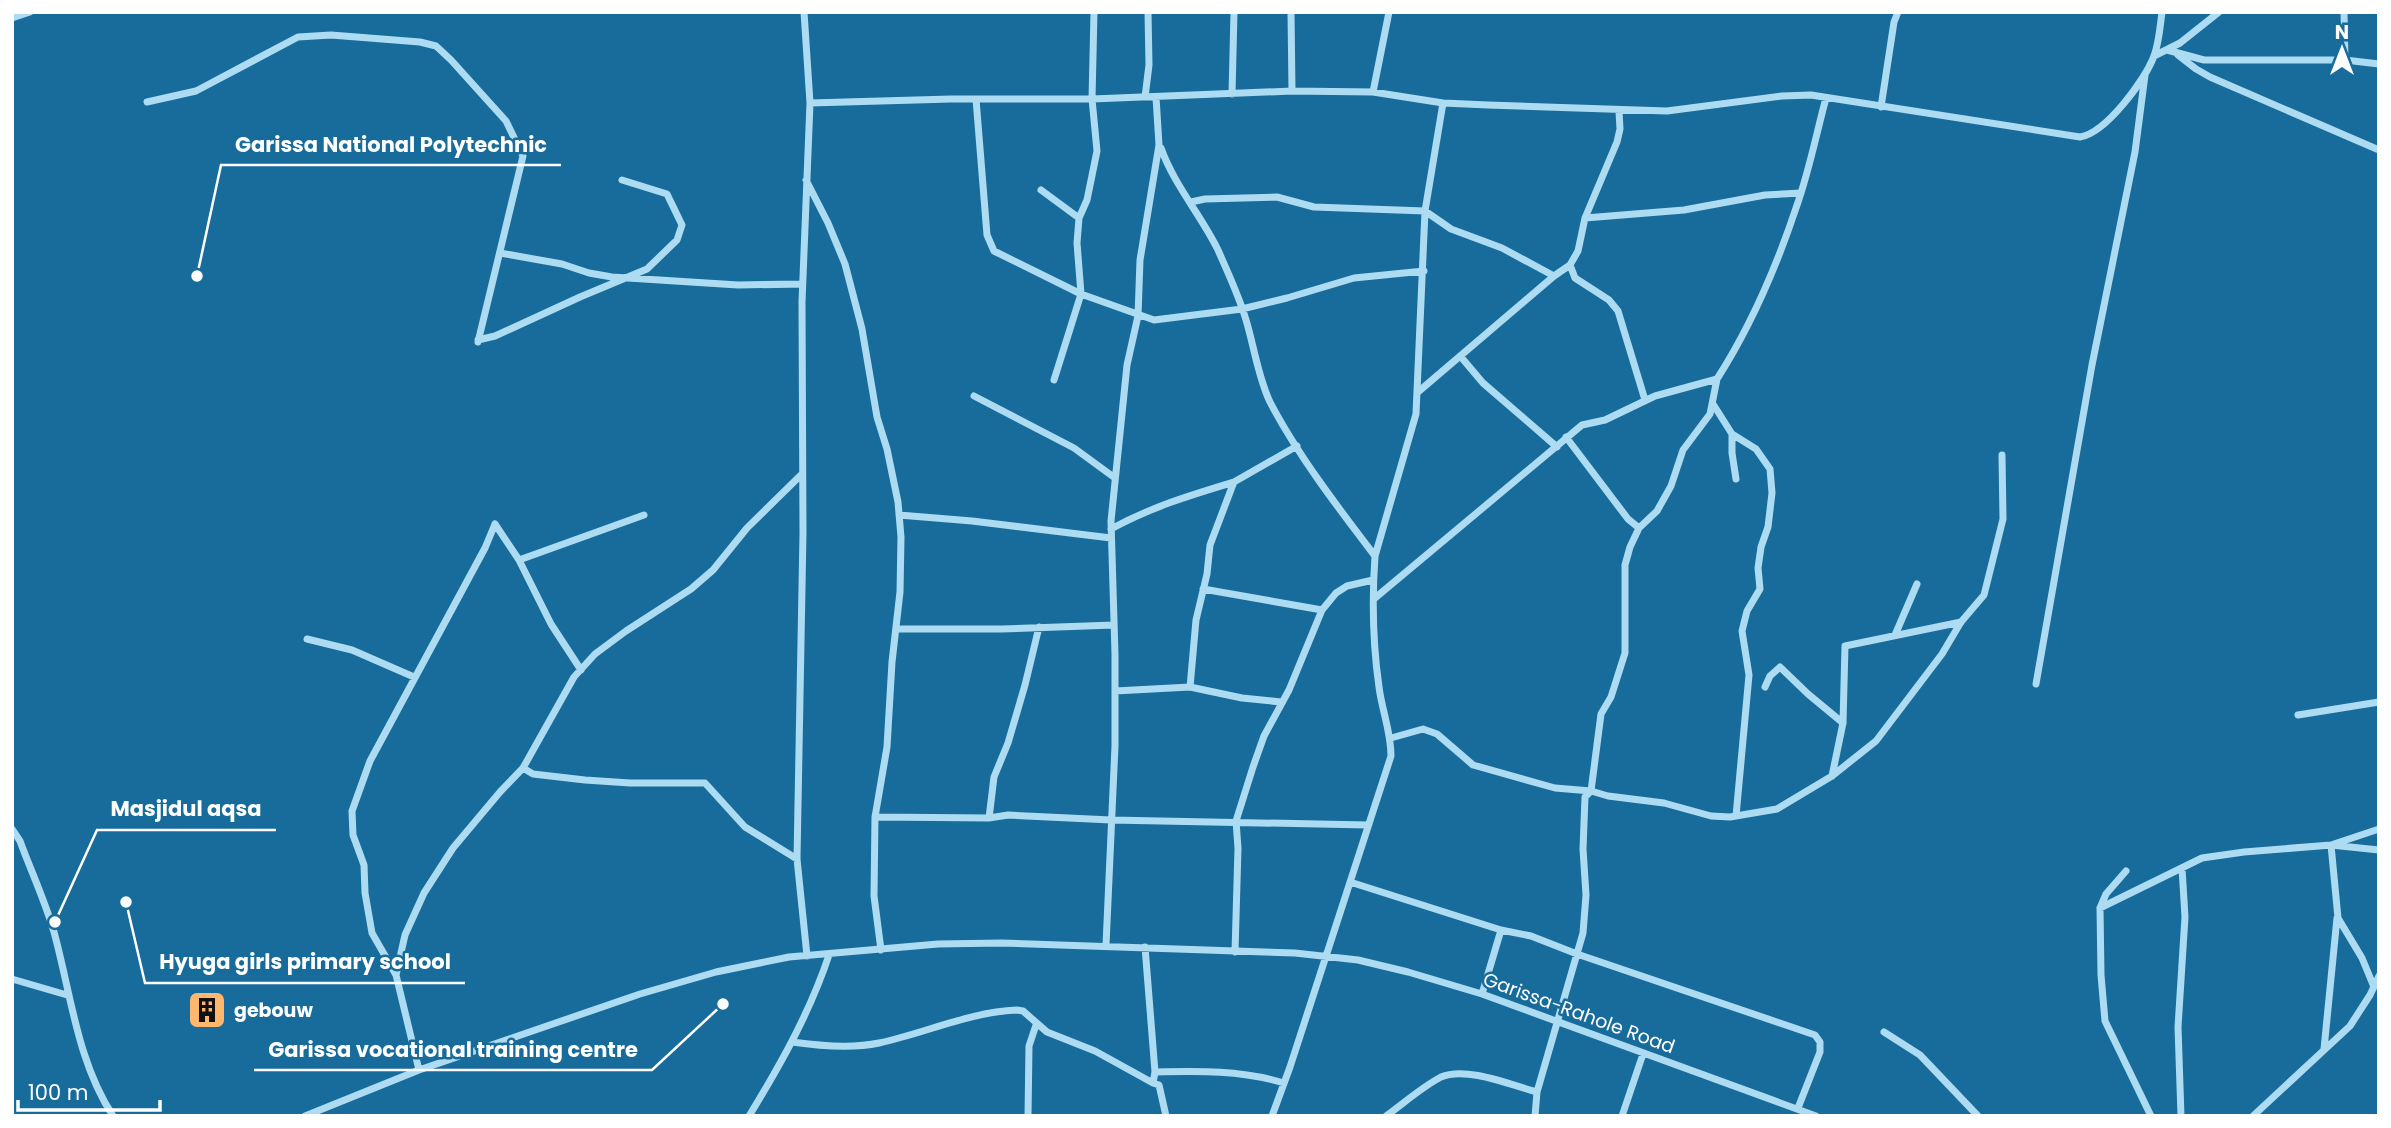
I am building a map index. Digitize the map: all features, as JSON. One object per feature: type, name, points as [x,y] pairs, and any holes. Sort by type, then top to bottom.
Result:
[{"type":"street","points":[[804,12],[810,103],[802,284],[803,533],[797,859],[807,956]]},
{"type":"street","points":[[1054,380],[1081,294],[1077,243],[1079,218],[1087,200],[1097,151],[1092,99],[1094,12]]},
{"type":"street","points":[[1145,97],[1149,65],[1148,12]]},
{"type":"street","points":[[1233,94],[1234,12]]},
{"type":"street","points":[[1291,12],[1292,91]]},
{"type":"street","points":[[1373,92],[1389,12]]},
{"type":"street","points":[[1881,107],[1898,12]]},
{"type":"street","points":[[810,103],[1092,99],[1292,91],[1373,92],[1443,103],[1667,111],[1783,96],[1811,96],[2080,137],[2089,136],[2107,120],[2146,72],[2154,56],[2162,12]]},
{"type":"street","points":[[2154,56],[2180,43],[2219,12]]},
{"type":"street","points":[[2344,12],[2345,60]]},
{"type":"street","points":[[12,18],[27,13]]},
{"type":"street","points":[[147,102],[196,91],[298,37],[331,35],[421,42],[436,46],[452,60],[506,121],[523,156],[478,341],[647,269],[677,240],[682,225],[667,194],[622,180]]},
{"type":"street","points":[[2167,50],[2210,77],[2379,150]]},
{"type":"street","points":[[2178,55],[2204,60],[2345,60],[2379,64]]},
{"type":"street","points":[[2036,684],[2092,365],[2135,152],[2146,72]]},
{"type":"street","points":[[1106,945],[1115,746],[1111,529],[1127,365],[1138,316],[1140,260],[1159,145],[1156,97]]},
{"type":"street","points":[[1535,1116],[1537,1092],[1583,933],[1586,895],[1583,849],[1585,797],[1591,791],[1601,714],[1611,697],[1625,653],[1625,565],[1630,547],[1639,528],[1657,511],[1671,486],[1683,450],[1710,414],[1717,379],[1735,351],[1763,296],[1801,193],[1826,98]]},
{"type":"street","points":[[976,99],[987,234],[994,251],[1081,294],[1138,316],[1154,320],[1242,309],[1354,278],[1424,271]]},
{"type":"street","points":[[1272,1116],[1391,756],[1391,738],[1379,686],[1373,580],[1375,556],[1416,414],[1425,211],[1443,103]]},
{"type":"street","points":[[1419,392],[1570,265],[1578,251],[1585,218],[1617,142],[1620,129],[1619,111]]},
{"type":"street","points":[[1159,145],[1169,171],[1191,202],[1216,247],[1242,309],[1269,399],[1339,509],[1375,556]]},
{"type":"street","points":[[806,180],[845,264],[877,417],[894,479],[899,515],[901,592],[887,747],[875,817],[874,896],[881,950]]},
{"type":"street","points":[[1041,190],[1079,218]]},
{"type":"street","points":[[1585,218],[1684,210],[1765,195],[1801,193]]},
{"type":"street","points":[[1191,202],[1205,199],[1277,197],[1314,207],[1425,211],[1451,229],[1502,247],[1554,276]]},
{"type":"street","points":[[500,253],[562,264],[589,273],[625,278],[738,285],[802,284]]},
{"type":"street","points":[[1570,265],[1576,278],[1609,300],[1618,311],[1645,400]]},
{"type":"street","points":[[1461,357],[1483,383],[1557,447]]},
{"type":"street","points":[[1375,598],[1582,425],[1605,420],[1645,400],[1717,379]]},
{"type":"street","points":[[974,396],[1074,448],[1115,478]]},
{"type":"street","points":[[1713,404],[1732,434],[1756,449],[1770,469],[1772,493],[1768,527],[1760,558],[1760,589],[1747,611],[1742,631],[1749,674],[1736,816]]},
{"type":"street","points":[[1732,434],[1736,479]]},
{"type":"street","points":[[1566,437],[1628,519],[1639,528]]},
{"type":"street","points":[[1111,529],[1175,499],[1234,482],[1297,446]]},
{"type":"street","points":[[1391,738],[1423,729],[1437,734],[1473,765],[1555,788],[1664,803],[1711,816],[1736,816],[1777,809],[1832,776],[1876,741],[1942,654],[1961,622],[1984,595],[2003,519],[2002,455]]},
{"type":"street","points":[[396,975],[405,935],[424,893],[453,848],[523,768],[574,677],[605,646],[691,589],[713,570],[747,528],[802,474]]},
{"type":"street","points":[[1190,687],[1193,644],[1210,545],[1234,482]]},
{"type":"street","points":[[519,560],[644,515]]},
{"type":"street","points":[[899,515],[1111,538]]},
{"type":"street","points":[[419,1070],[396,975],[372,933],[365,893],[365,864],[354,835],[352,811],[370,761],[485,548],[495,524],[519,560],[551,624],[581,670]]},
{"type":"street","points":[[1235,952],[1238,848],[1236,821],[1261,746],[1289,690],[1322,610],[1336,593],[1347,586],[1373,580]]},
{"type":"street","points":[[1895,635],[1917,584]]},
{"type":"street","points":[[1203,589],[1322,610]]},
{"type":"street","points":[[1832,776],[1843,723],[1845,646],[1961,622]]},
{"type":"street","points":[[896,629],[1114,625]]},
{"type":"street","points":[[989,818],[994,777],[1026,685],[1039,627]]},
{"type":"street","points":[[307,639],[352,650],[414,677]]},
{"type":"street","points":[[1765,687],[1770,676],[1780,667],[1843,723]]},
{"type":"street","points":[[1115,691],[1190,687],[1242,698],[1281,702]]},
{"type":"street","points":[[2298,715],[2379,702]]},
{"type":"street","points":[[523,768],[533,774],[585,780],[705,783],[745,827],[797,859]]},
{"type":"street","points":[[875,817],[989,818],[1008,815],[1111,820],[1368,825]]},
{"type":"street","points":[[12,829],[20,841],[54,932],[67,995],[92,1074],[113,1116]]},
{"type":"street","points":[[2331,845],[2379,830]]},
{"type":"street","points":[[2324,1049],[2337,918],[2331,845]]},
{"type":"street","points":[[2100,908],[2202,858],[2331,845],[2379,850]]},
{"type":"street","points":[[2180,1116],[2178,1027],[2185,917],[2182,868]]},
{"type":"street","points":[[2126,872],[2106,894],[2100,908],[2105,1021],[2151,1116]]},
{"type":"street","points":[[1350,882],[1502,930],[1531,936],[1815,1035],[1820,1042],[1820,1052],[1798,1108]]},
{"type":"street","points":[[2337,918],[2362,958],[2374,987]]},
{"type":"street","points":[[1482,993],[1502,930]]},
{"type":"street","name":"Garissa-Rahole Road","points":[[305,1116],[419,1070],[640,994],[741,966],[807,956],[939,944],[1050,943],[1326,956],[1358,960],[1482,993],[1816,1116]]},
{"type":"street","points":[[1145,947],[1155,1072],[1153,1083]]},
{"type":"street","points":[[749,1116],[792,1042],[818,988],[830,955]]},
{"type":"street","points":[[2253,1116],[2350,1026],[2379,976]]},
{"type":"street","points":[[12,979],[67,995]]},
{"type":"street","points":[[792,1042],[820,1046],[876,1044],[984,1013],[1023,1011],[1047,1032],[1095,1051],[1159,1086],[1166,1116]]},
{"type":"street","points":[[1028,1116],[1029,1046],[1037,1025]]},
{"type":"street","points":[[1884,1032],[1920,1055],[1978,1116]]},
{"type":"street","points":[[1622,1116],[1643,1054]]},
{"type":"street","points":[[1155,1072],[1231,1071],[1284,1083]]},
{"type":"street","points":[[1387,1116],[1440,1078],[1454,1073],[1471,1074],[1537,1092]]},
{"type":"place","name":"Garissa National Polytechnic","points":[[197,276]]},
{"type":"place","name":"Hyuga girls primary school","points":[[126,902]]},
{"type":"place","name":"Masjidul aqsa","points":[[55,922]]},
{"type":"place","name":"Garissa vocational training centre","points":[[723,1004]]},
{"type":"place","name":"gebouw","points":[[207,1010]]}]
